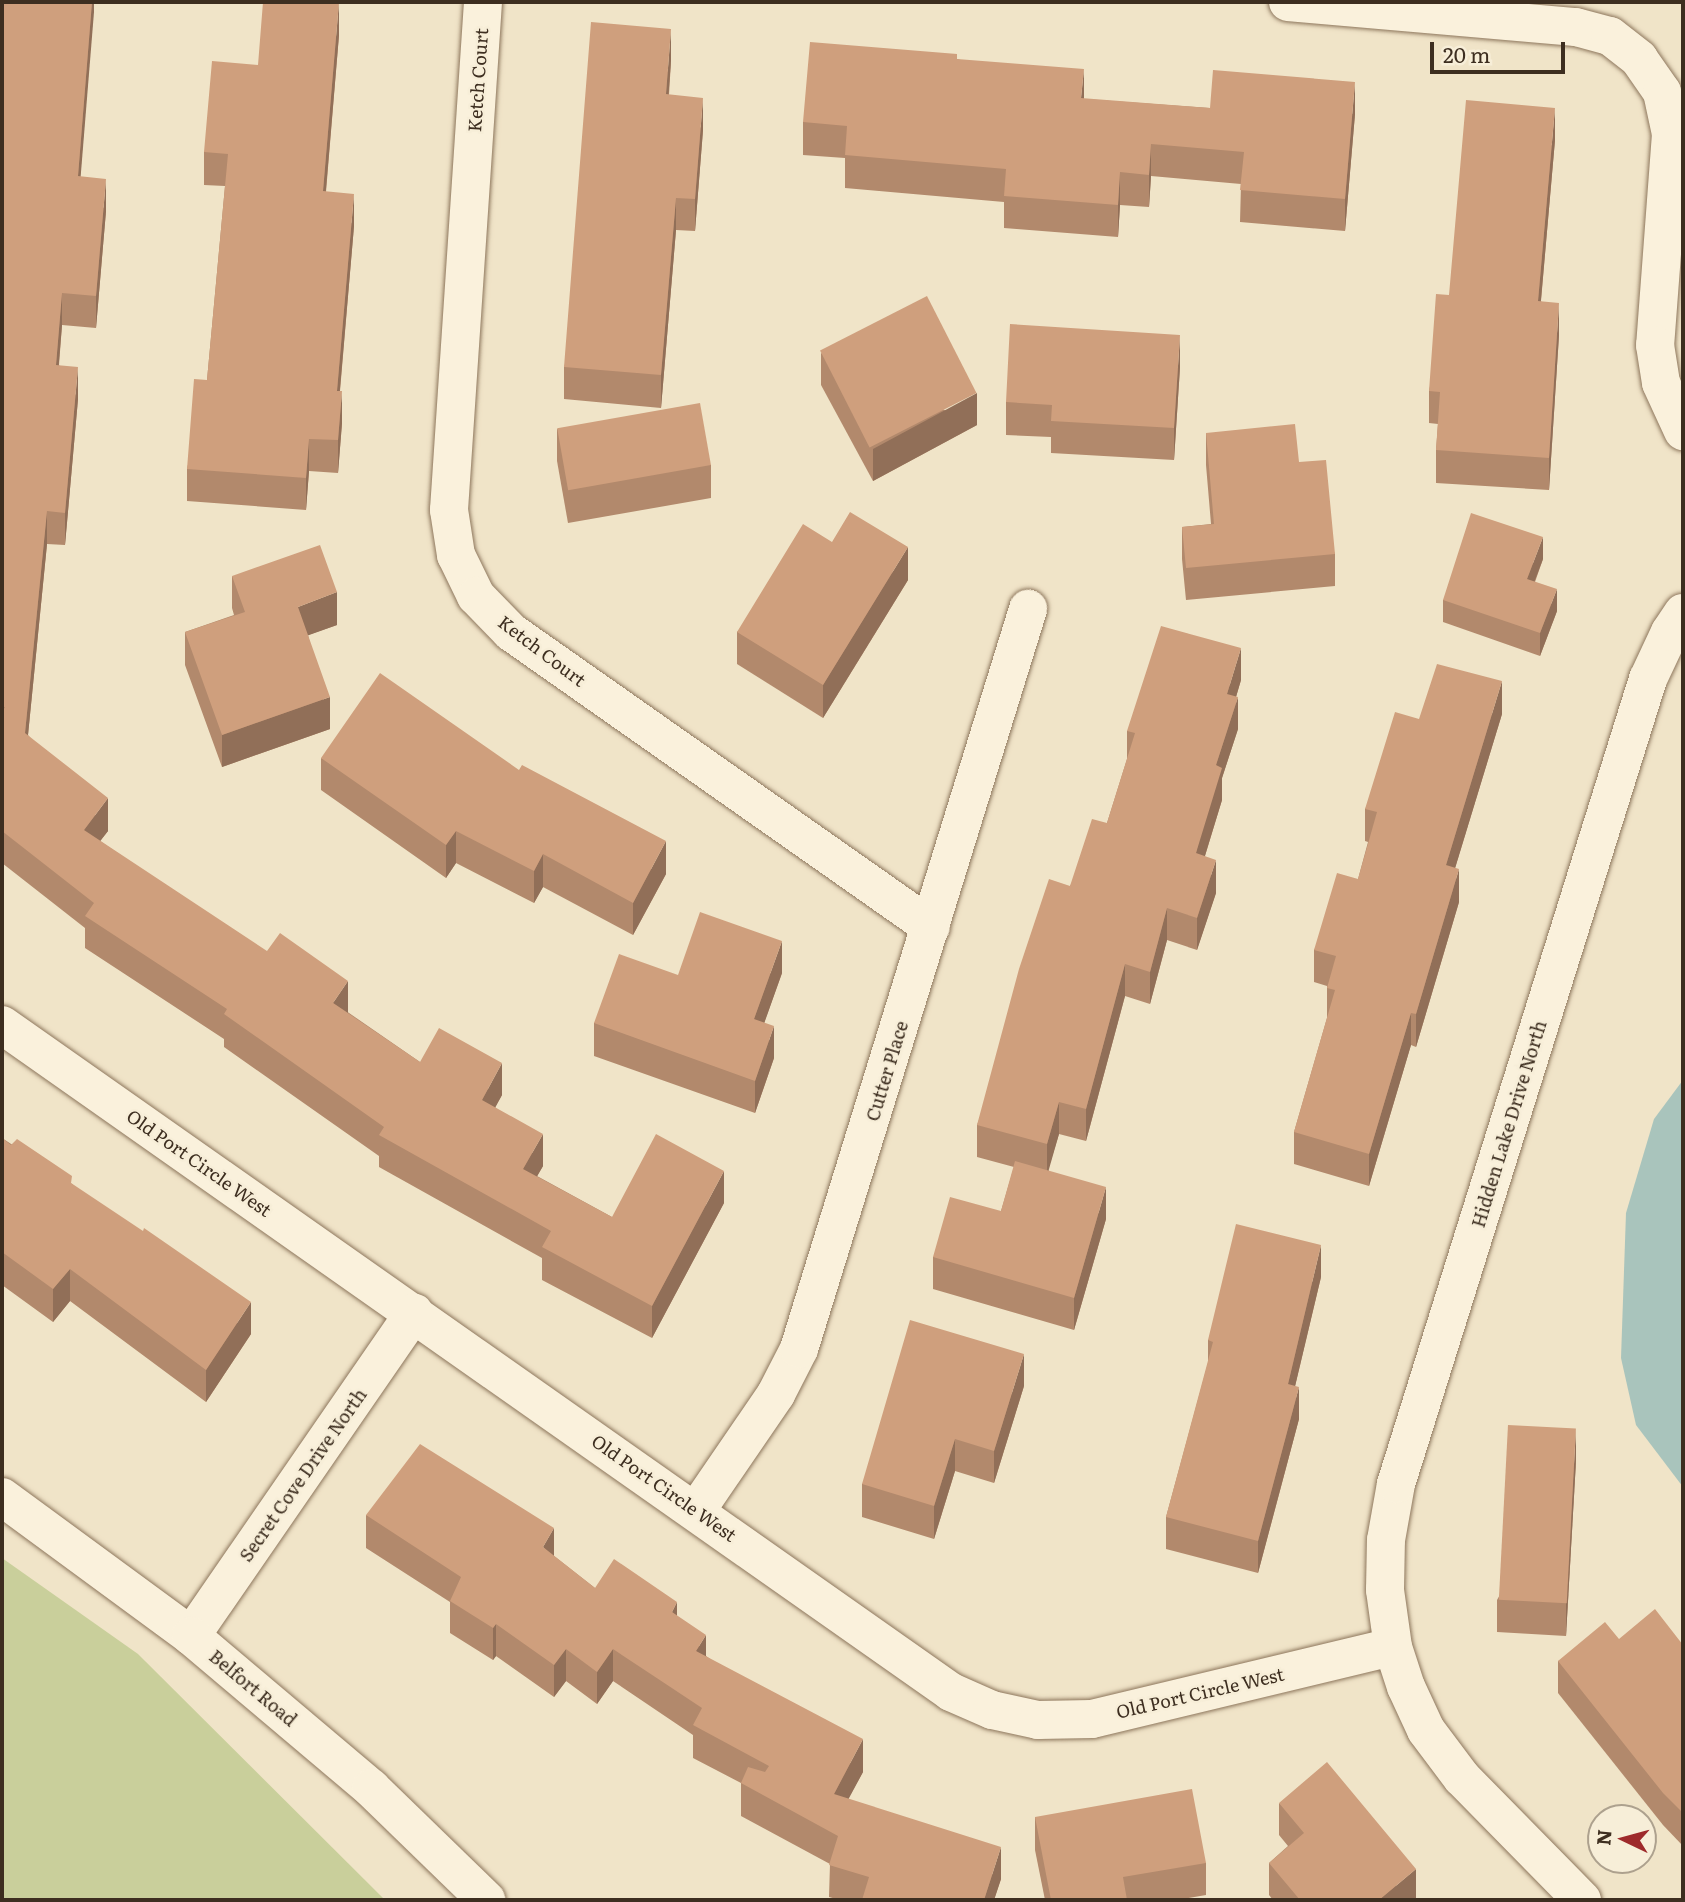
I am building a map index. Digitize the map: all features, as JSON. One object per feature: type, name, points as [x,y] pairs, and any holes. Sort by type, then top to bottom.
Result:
[{"type":"street","name":"Ketch Court","points":[[483,2],[449,510],[456,555],[475,596],[511,632],[931,927]]},
{"type":"street","points":[[1288,2],[1576,27],[1609,36],[1639,59],[1662,92],[1671,134],[1655,345],[1661,383],[1683,431]]},
{"type":"street","name":"Cutter Place","points":[[696,1511],[776,1394],[799,1349],[1028,609]]},
{"type":"street","name":"Hidden Lake Drive North","points":[[1582,1900],[1462,1778],[1426,1730],[1406,1687],[1393,1647],[1385,1590],[1386,1540],[1396,1484],[1648,679],[1670,632],[1683,613]]},
{"type":"street","name":"Old Port Circle West","points":[[2,1025],[951,1692],[992,1710],[1038,1720],[1092,1719],[1393,1647]]},
{"type":"street","name":"Secret Cove Drive North","points":[[191,1636],[414,1313]]},
{"type":"street","name":"Belfort Road","points":[[2,1497],[191,1636],[370,1788],[486,1900]]},
{"type":"green space","points":[[2,1558],[138,1654],[385,1900],[2,1900]]},
{"type":"water","points":[[1683,1080],[1683,1487],[1636,1425],[1621,1358],[1626,1213],[1654,1119]]},
{"type":"building","points":[[2,2],[92,2],[78,176],[106,179],[96,296],[62,293],[56,365],[78,367],[65,513],[47,511],[25,733],[108,798],[84,830],[267,951],[280,933],[348,981],[333,1003],[420,1062],[439,1028],[502,1063],[482,1100],[543,1134],[523,1169],[612,1217],[656,1134],[724,1171],[652,1306],[542,1247],[551,1231],[379,1135],[384,1127],[224,1014],[227,1009],[85,916],[94,903],[2,831],[2,712],[5,707],[2,707]]},
{"type":"building","points":[[263,2],[339,2],[323,191],[354,194],[337,391],[342,391],[338,440],[309,439],[306,478],[187,469],[194,379],[207,380],[228,154],[204,152],[212,61],[258,65]]},
{"type":"building","points":[[591,22],[671,29],[666,94],[703,98],[695,199],[676,198],[661,375],[564,367]]},
{"type":"building","points":[[810,42],[957,54],[957,59],[1084,69],[1081,98],[1210,108],[1213,70],[1355,82],[1345,199],[1240,190],[1244,152],[1151,144],[1149,175],[1120,172],[1118,205],[1004,196],[1006,169],[845,155],[847,126],[803,122]]},
{"type":"building","points":[[1466,100],[1555,108],[1538,301],[1559,303],[1549,458],[1436,450],[1440,392],[1429,391],[1436,294],[1449,295]]},
{"type":"building","points":[[927,296],[976,393],[870,448],[820,350]]},
{"type":"building","points":[[1010,324],[1180,335],[1174,428],[1051,421],[1052,405],[1006,402]]},
{"type":"building","points":[[700,403],[711,465],[568,490],[557,428]]},
{"type":"building","points":[[1295,424],[1299,462],[1326,460],[1335,554],[1186,568],[1182,527],[1214,524],[1206,433]]},
{"type":"building","points":[[850,512],[908,547],[823,685],[737,632],[803,524],[832,542]]},
{"type":"building","points":[[1471,513],[1543,537],[1527,579],[1557,589],[1540,633],[1443,600]]},
{"type":"building","points":[[320,545],[337,592],[298,607],[330,697],[222,735],[185,632],[245,612],[232,576]]},
{"type":"building","points":[[1161,626],[1241,648],[1227,694],[1238,697],[1216,765],[1222,768],[1196,853],[1216,860],[1197,918],[1167,908],[1150,972],[1125,964],[1086,1109],[1059,1102],[1047,1144],[977,1125],[1019,969],[1049,879],[1070,886],[1092,819],[1107,823],[1135,733],[1127,731]]},
{"type":"building","points":[[1437,664],[1502,681],[1446,865],[1459,869],[1416,1014],[1411,1013],[1369,1154],[1294,1132],[1335,990],[1327,988],[1336,956],[1314,950],[1337,873],[1358,879],[1377,812],[1365,809],[1395,712],[1419,719]]},
{"type":"building","points":[[380,673],[519,770],[522,765],[666,841],[633,903],[543,854],[534,871],[456,831],[446,845],[321,758]]},
{"type":"building","points":[[700,912],[782,941],[754,1019],[774,1026],[755,1081],[594,1023],[619,954],[678,975]]},
{"type":"building","points":[[2,1138],[11,1145],[17,1139],[72,1176],[71,1183],[143,1231],[144,1228],[251,1302],[206,1370],[70,1269],[53,1289],[2,1252]]},
{"type":"building","points":[[1015,1161],[1106,1187],[1074,1298],[933,1257],[950,1197],[1001,1211]]},
{"type":"building","points":[[1236,1224],[1321,1245],[1288,1384],[1299,1387],[1258,1541],[1166,1517],[1213,1342],[1208,1340]]},
{"type":"building","points":[[910,1320],[1024,1354],[994,1451],[955,1439],[934,1506],[862,1484]]},
{"type":"building","points":[[1508,1425],[1576,1429],[1567,1603],[1499,1600]]},
{"type":"building","points":[[420,1444],[554,1528],[543,1547],[595,1588],[614,1559],[677,1602],[672,1612],[706,1635],[696,1651],[863,1739],[834,1794],[1001,1847],[984,1900],[862,1900],[869,1877],[829,1865],[838,1836],[741,1783],[748,1767],[765,1772],[769,1766],[693,1725],[702,1708],[613,1649],[597,1672],[566,1649],[554,1665],[496,1624],[493,1628],[450,1601],[461,1577],[366,1515]]},
{"type":"building","points":[[1655,1609],[1683,1645],[1683,1813],[1663,1793],[1558,1661],[1605,1622],[1619,1639]]},
{"type":"building","points":[[1327,1762],[1416,1869],[1379,1900],[1300,1900],[1269,1863],[1304,1833],[1279,1803]]},
{"type":"building","points":[[1192,1789],[1206,1863],[1123,1877],[1127,1900],[1051,1900],[1035,1817]]}]
